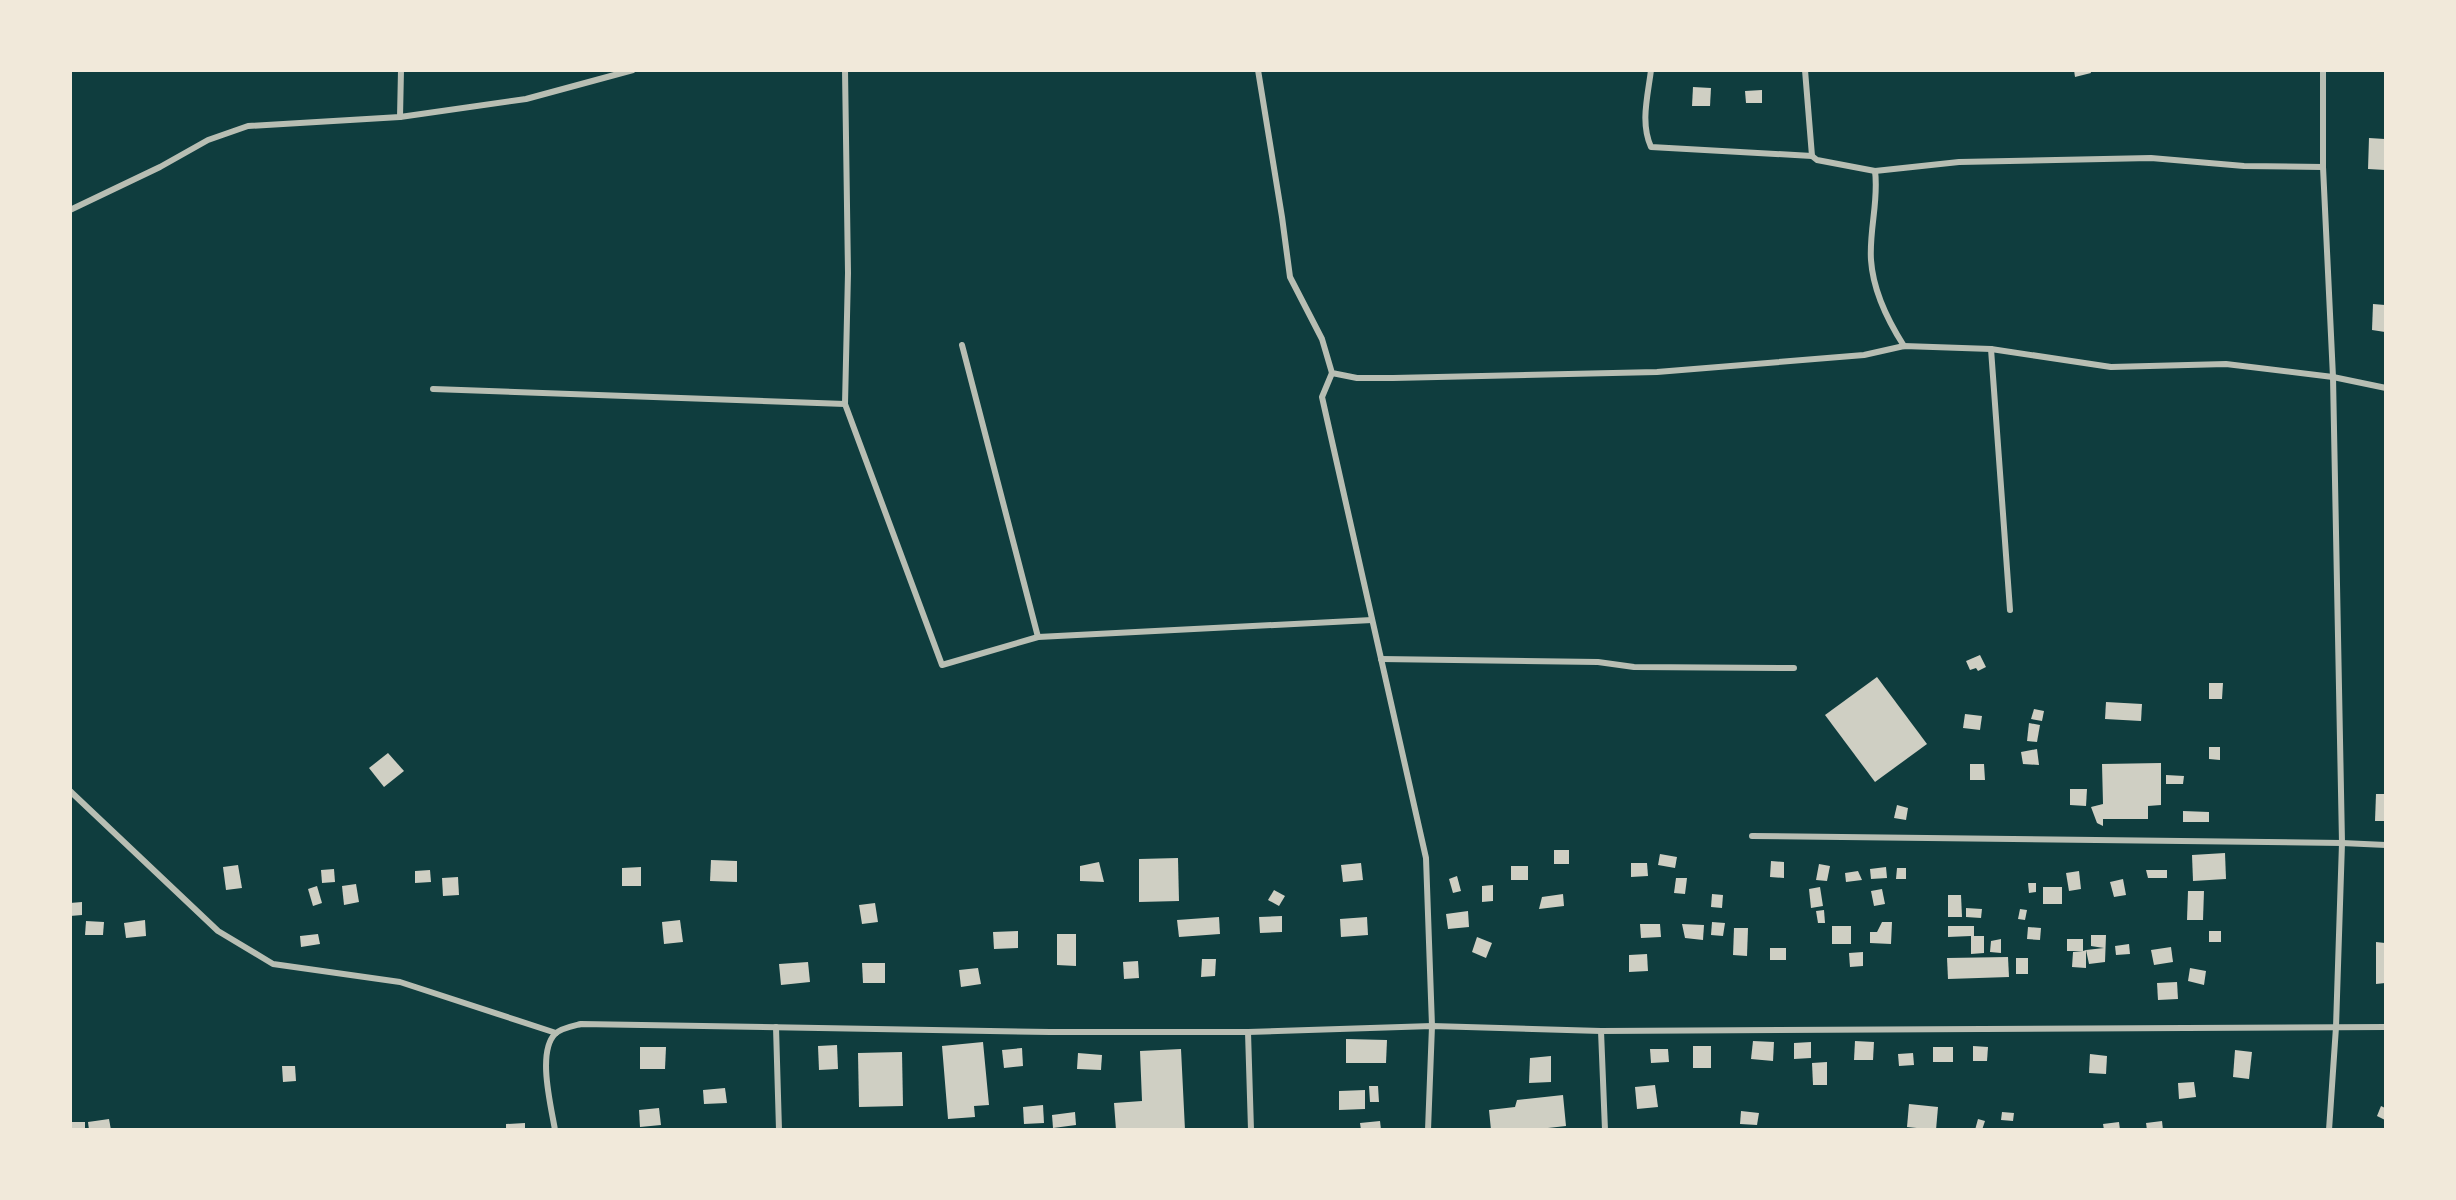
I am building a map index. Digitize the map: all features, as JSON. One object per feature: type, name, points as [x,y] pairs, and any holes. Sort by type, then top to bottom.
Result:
[{"type":"street","points":[[400,70],[400,117]]},
{"type":"street","points":[[70,210],[160,167],[208,140],[249,126],[400,117],[526,99],[633,70]]},
{"type":"street","points":[[845,70],[848,273],[845,404],[942,665],[1038,638],[1372,620]]},
{"type":"street","points":[[1257,70],[1290,277],[1322,339],[1332,373],[1322,397],[1426,858],[1432,1026],[1428,1130]]},
{"type":"street","points":[[1651,70],[1646,118],[1647,136],[1651,147],[1812,156],[1816,159],[1875,171],[1959,162],[2151,158],[2244,166],[2323,167]]},
{"type":"street","points":[[1805,70],[1812,156]]},
{"type":"street","points":[[2323,70],[2323,167],[2333,377],[2342,843],[2336,1027],[2329,1130]]},
{"type":"street","points":[[1875,171],[1871,260],[1883,306],[1904,346]]},
{"type":"street","points":[[962,345],[1038,638]]},
{"type":"street","points":[[1332,373],[1357,378],[1393,378],[1657,372],[1864,355],[1904,346],[1991,349],[2112,367],[2226,364],[2333,377],[2385,388]]},
{"type":"street","points":[[1991,349],[2010,610]]},
{"type":"street","points":[[433,389],[845,404]]},
{"type":"street","points":[[1381,659],[1598,662],[1634,667],[1794,668]]},
{"type":"street","points":[[70,791],[218,931],[273,964],[400,982],[555,1033],[581,1024],[597,1023],[1050,1032],[1248,1032],[1432,1026],[1601,1031],[2385,1028]]},
{"type":"street","points":[[1752,836],[2385,845]]},
{"type":"street","points":[[776,1027],[779,1130]]},
{"type":"street","points":[[1601,1031],[1605,1130]]},
{"type":"street","points":[[1248,1032],[1251,1130]]},
{"type":"street","points":[[555,1033],[549,1044],[546,1059],[555,1130]]},
{"type":"building","points":[[2074,70],[2090,70],[2091,73],[2075,77]]},
{"type":"building","points":[[1693,87],[1711,88],[1710,106],[1692,106]]},
{"type":"building","points":[[1762,90],[1762,103],[1746,103],[1745,91]]},
{"type":"building","points":[[2369,138],[2385,139],[2385,170],[2368,169]]},
{"type":"building","points":[[2373,304],[2385,305],[2385,332],[2372,330]]},
{"type":"building","points":[[1980,655],[1986,667],[1978,671],[1976,668],[1970,670],[1966,661]]},
{"type":"building","points":[[1877,677],[1927,744],[1875,782],[1825,715]]},
{"type":"building","points":[[2209,683],[2223,683],[2222,699],[2209,699]]},
{"type":"building","points":[[2106,702],[2142,704],[2141,721],[2105,719]]},
{"type":"building","points":[[2034,709],[2044,711],[2042,721],[2031,719]]},
{"type":"building","points":[[1965,714],[1982,716],[1980,730],[1963,728]]},
{"type":"building","points":[[2029,723],[2040,725],[2037,742],[2027,741]]},
{"type":"building","points":[[2209,747],[2220,747],[2220,760],[2209,759]]},
{"type":"building","points":[[2037,749],[2039,765],[2023,764],[2021,752]]},
{"type":"building","points":[[388,753],[404,771],[384,787],[369,768]]},
{"type":"building","points":[[2161,763],[2161,805],[2148,806],[2148,819],[2103,819],[2103,826],[2097,823],[2091,807],[2103,804],[2102,764]]},
{"type":"building","points":[[1970,764],[1984,764],[1985,780],[1970,780]]},
{"type":"building","points":[[2166,775],[2184,776],[2183,784],[2166,784]]},
{"type":"building","points":[[2070,789],[2087,789],[2086,806],[2070,805]]},
{"type":"building","points":[[2376,794],[2385,794],[2385,821],[2375,821]]},
{"type":"building","points":[[1897,805],[1908,808],[1906,820],[1894,818]]},
{"type":"building","points":[[2183,811],[2209,812],[2209,822],[2183,822]]},
{"type":"building","points":[[1554,850],[1569,850],[1569,864],[1554,864]]},
{"type":"building","points":[[2225,853],[2226,879],[2193,881],[2192,855]]},
{"type":"building","points":[[1660,854],[1677,857],[1675,868],[1658,865]]},
{"type":"building","points":[[1178,858],[1179,901],[1139,902],[1139,859]]},
{"type":"building","points":[[711,860],[737,861],[737,882],[710,881]]},
{"type":"building","points":[[1771,861],[1784,862],[1784,878],[1770,877]]},
{"type":"building","points":[[1099,862],[1104,882],[1080,881],[1080,866]]},
{"type":"building","points":[[1361,863],[1363,880],[1343,882],[1341,865]]},
{"type":"building","points":[[1631,863],[1647,863],[1648,876],[1631,877]]},
{"type":"building","points":[[1819,864],[1830,866],[1827,881],[1816,880]]},
{"type":"building","points":[[238,865],[242,888],[226,890],[223,867]]},
{"type":"building","points":[[1511,866],[1528,866],[1528,880],[1511,880]]},
{"type":"building","points":[[641,867],[641,886],[622,886],[622,868]]},
{"type":"building","points":[[1886,867],[1887,878],[1871,879],[1870,869]]},
{"type":"building","points":[[1897,868],[1906,868],[1906,879],[1896,879]]},
{"type":"building","points":[[334,869],[335,882],[322,883],[321,870]]},
{"type":"building","points":[[430,870],[431,882],[415,883],[415,871]]},
{"type":"building","points":[[2146,870],[2167,870],[2167,878],[2148,878]]},
{"type":"building","points":[[1858,871],[1862,880],[1846,882],[1845,873]]},
{"type":"building","points":[[2079,871],[2081,889],[2069,891],[2066,873]]},
{"type":"building","points":[[1457,876],[1461,891],[1453,893],[1449,879]]},
{"type":"building","points":[[458,877],[459,895],[443,896],[442,878]]},
{"type":"building","points":[[1676,878],[1687,878],[1685,894],[1674,893]]},
{"type":"building","points":[[2123,879],[2126,895],[2114,897],[2110,882]]},
{"type":"building","points":[[2028,883],[2036,883],[2036,892],[2029,893]]},
{"type":"building","points":[[356,884],[359,902],[344,905],[342,886]]},
{"type":"building","points":[[1493,885],[1493,901],[1482,902],[1482,886]]},
{"type":"building","points":[[317,886],[322,903],[313,906],[308,889]]},
{"type":"building","points":[[1820,887],[1823,906],[1811,908],[1809,889]]},
{"type":"building","points":[[2043,887],[2062,887],[2062,904],[2043,904]]},
{"type":"building","points":[[1882,889],[1885,904],[1874,906],[1871,891]]},
{"type":"building","points":[[1274,890],[1285,896],[1279,906],[1268,900]]},
{"type":"building","points":[[2188,891],[2204,891],[2203,920],[2187,920]]},
{"type":"building","points":[[1563,894],[1564,906],[1539,909],[1542,897]]},
{"type":"building","points":[[1712,894],[1723,895],[1722,908],[1711,907]]},
{"type":"building","points":[[1948,895],[1961,895],[1962,917],[1948,917]]},
{"type":"building","points":[[82,902],[82,915],[70,916],[70,903]]},
{"type":"building","points":[[875,903],[878,922],[862,924],[859,905]]},
{"type":"building","points":[[1966,908],[1982,909],[1981,918],[1966,917]]},
{"type":"building","points":[[2020,909],[2027,910],[2025,920],[2018,919]]},
{"type":"building","points":[[1824,910],[1825,923],[1818,923],[1816,911]]},
{"type":"building","points":[[1468,911],[1469,927],[1448,929],[1446,914]]},
{"type":"building","points":[[1282,916],[1282,932],[1260,933],[1259,917]]},
{"type":"building","points":[[1219,917],[1220,934],[1179,937],[1177,920]]},
{"type":"building","points":[[1367,917],[1368,935],[1341,937],[1340,919]]},
{"type":"building","points":[[145,920],[146,936],[126,938],[124,923]]},
{"type":"building","points":[[680,920],[683,942],[664,944],[662,922]]},
{"type":"building","points":[[86,921],[104,922],[103,935],[85,935]]},
{"type":"building","points":[[1712,922],[1725,923],[1723,936],[1711,935]]},
{"type":"building","points":[[1882,922],[1892,922],[1891,944],[1870,943],[1870,932],[1877,932]]},
{"type":"building","points":[[1640,924],[1660,924],[1661,937],[1641,938]]},
{"type":"building","points":[[1682,924],[1704,925],[1703,940],[1685,938]]},
{"type":"building","points":[[1832,926],[1851,926],[1851,944],[1832,944]]},
{"type":"building","points":[[1948,926],[1974,926],[1974,936],[1984,936],[1984,953],[1971,954],[1971,936],[1948,937]]},
{"type":"building","points":[[2028,927],[2041,928],[2040,940],[2027,939]]},
{"type":"building","points":[[1734,928],[1748,928],[1747,956],[1733,955]]},
{"type":"building","points":[[1018,931],[1018,948],[994,949],[993,932]]},
{"type":"building","points":[[2209,931],[2221,931],[2221,942],[2209,942]]},
{"type":"building","points":[[318,934],[320,944],[301,947],[300,936]]},
{"type":"building","points":[[1057,934],[1076,934],[1076,966],[1057,965]]},
{"type":"building","points":[[2091,935],[2106,935],[2105,962],[2089,964],[2086,950],[2104,948],[2091,946]]},
{"type":"building","points":[[1477,937],[1492,943],[1486,958],[1472,952]]},
{"type":"building","points":[[2001,939],[2001,953],[1990,952],[1991,941]]},
{"type":"building","points":[[2067,939],[2083,939],[2083,951],[2067,951]]},
{"type":"building","points":[[2376,942],[2385,943],[2385,983],[2376,984]]},
{"type":"building","points":[[2129,944],[2130,954],[2116,955],[2115,946]]},
{"type":"building","points":[[2171,947],[2173,962],[2154,965],[2151,950]]},
{"type":"building","points":[[1770,948],[1786,948],[1786,960],[1770,960]]},
{"type":"building","points":[[2086,950],[2086,968],[2072,967],[2073,952]]},
{"type":"building","points":[[1863,952],[1863,966],[1850,967],[1849,953]]},
{"type":"building","points":[[1647,954],[1648,971],[1629,972],[1629,955]]},
{"type":"building","points":[[2008,957],[2009,977],[1948,979],[1947,958]]},
{"type":"building","points":[[2016,958],[2028,958],[2028,974],[2016,974]]},
{"type":"building","points":[[1202,959],[1216,959],[1215,976],[1201,977]]},
{"type":"building","points":[[1138,961],[1139,978],[1124,979],[1123,962]]},
{"type":"building","points":[[808,962],[810,982],[781,985],[779,964]]},
{"type":"building","points":[[862,963],[885,963],[885,983],[863,983]]},
{"type":"building","points":[[978,968],[981,984],[961,987],[959,970]]},
{"type":"building","points":[[2190,968],[2206,971],[2204,985],[2188,981]]},
{"type":"building","points":[[2177,982],[2178,999],[2158,1000],[2157,983]]},
{"type":"building","points":[[1346,1039],[1387,1040],[1386,1063],[1346,1063]]},
{"type":"building","points":[[1753,1041],[1774,1042],[1773,1061],[1751,1059]]},
{"type":"building","points":[[1855,1041],[1874,1042],[1873,1060],[1854,1060]]},
{"type":"building","points":[[983,1042],[989,1105],[974,1106],[975,1117],[948,1119],[942,1046]]},
{"type":"building","points":[[1811,1042],[1811,1058],[1794,1059],[1794,1043]]},
{"type":"building","points":[[837,1045],[838,1069],[819,1070],[818,1046]]},
{"type":"building","points":[[1693,1046],[1711,1046],[1711,1068],[1693,1068]]},
{"type":"building","points":[[1973,1046],[1988,1047],[1987,1061],[1973,1061]]},
{"type":"building","points":[[640,1047],[666,1047],[665,1069],[640,1069]]},
{"type":"building","points":[[1933,1047],[1953,1047],[1953,1062],[1933,1062]]},
{"type":"building","points":[[1022,1048],[1023,1066],[1004,1068],[1002,1050]]},
{"type":"building","points":[[1181,1049],[1185,1130],[1116,1130],[1114,1103],[1142,1101],[1140,1051]]},
{"type":"building","points":[[1650,1049],[1668,1049],[1669,1062],[1651,1063]]},
{"type":"building","points":[[2235,1050],[2252,1052],[2249,1079],[2233,1077]]},
{"type":"building","points":[[902,1052],[903,1106],[859,1107],[858,1053]]},
{"type":"building","points":[[1078,1053],[1102,1055],[1101,1070],[1077,1069]]},
{"type":"building","points":[[1913,1053],[1914,1065],[1899,1066],[1898,1054]]},
{"type":"building","points":[[2090,1054],[2107,1056],[2106,1074],[2089,1073]]},
{"type":"building","points":[[1551,1056],[1551,1082],[1529,1083],[1530,1058]]},
{"type":"building","points":[[1827,1062],[1827,1085],[1813,1085],[1812,1063]]},
{"type":"building","points":[[282,1066],[295,1066],[296,1081],[283,1082]]},
{"type":"building","points":[[2194,1082],[2196,1097],[2179,1099],[2178,1083]]},
{"type":"building","points":[[1655,1085],[1658,1107],[1637,1109],[1635,1087]]},
{"type":"building","points":[[1369,1086],[1378,1086],[1379,1102],[1370,1102]]},
{"type":"building","points":[[725,1088],[727,1103],[704,1104],[703,1090]]},
{"type":"building","points":[[1365,1090],[1365,1109],[1339,1110],[1339,1091]]},
{"type":"building","points":[[1563,1095],[1566,1126],[1530,1130],[1491,1130],[1489,1110],[1515,1107],[1517,1100]]},
{"type":"building","points":[[1909,1104],[1938,1107],[1936,1130],[1907,1127]]},
{"type":"building","points":[[1043,1105],[1044,1123],[1024,1124],[1023,1107]]},
{"type":"building","points":[[2381,1106],[2385,1108],[2385,1120],[2377,1116]]},
{"type":"building","points":[[659,1108],[661,1125],[640,1127],[639,1110]]},
{"type":"building","points":[[1741,1111],[1759,1113],[1757,1125],[1740,1124]]},
{"type":"building","points":[[1075,1112],[1076,1125],[1053,1128],[1052,1115]]},
{"type":"building","points":[[2002,1112],[2014,1113],[2013,1121],[2001,1120]]},
{"type":"building","points":[[109,1119],[111,1130],[89,1130],[88,1122]]},
{"type":"building","points":[[1978,1119],[1985,1121],[1982,1130],[1975,1130]]},
{"type":"building","points":[[1380,1121],[1381,1130],[1361,1130],[1360,1123]]},
{"type":"building","points":[[2162,1121],[2163,1130],[2147,1130],[2146,1123]]},
{"type":"building","points":[[71,1122],[85,1122],[85,1130],[71,1130]]},
{"type":"building","points":[[2119,1122],[2120,1130],[2104,1130],[2103,1124]]},
{"type":"building","points":[[525,1123],[525,1130],[506,1130],[506,1124]]}]
